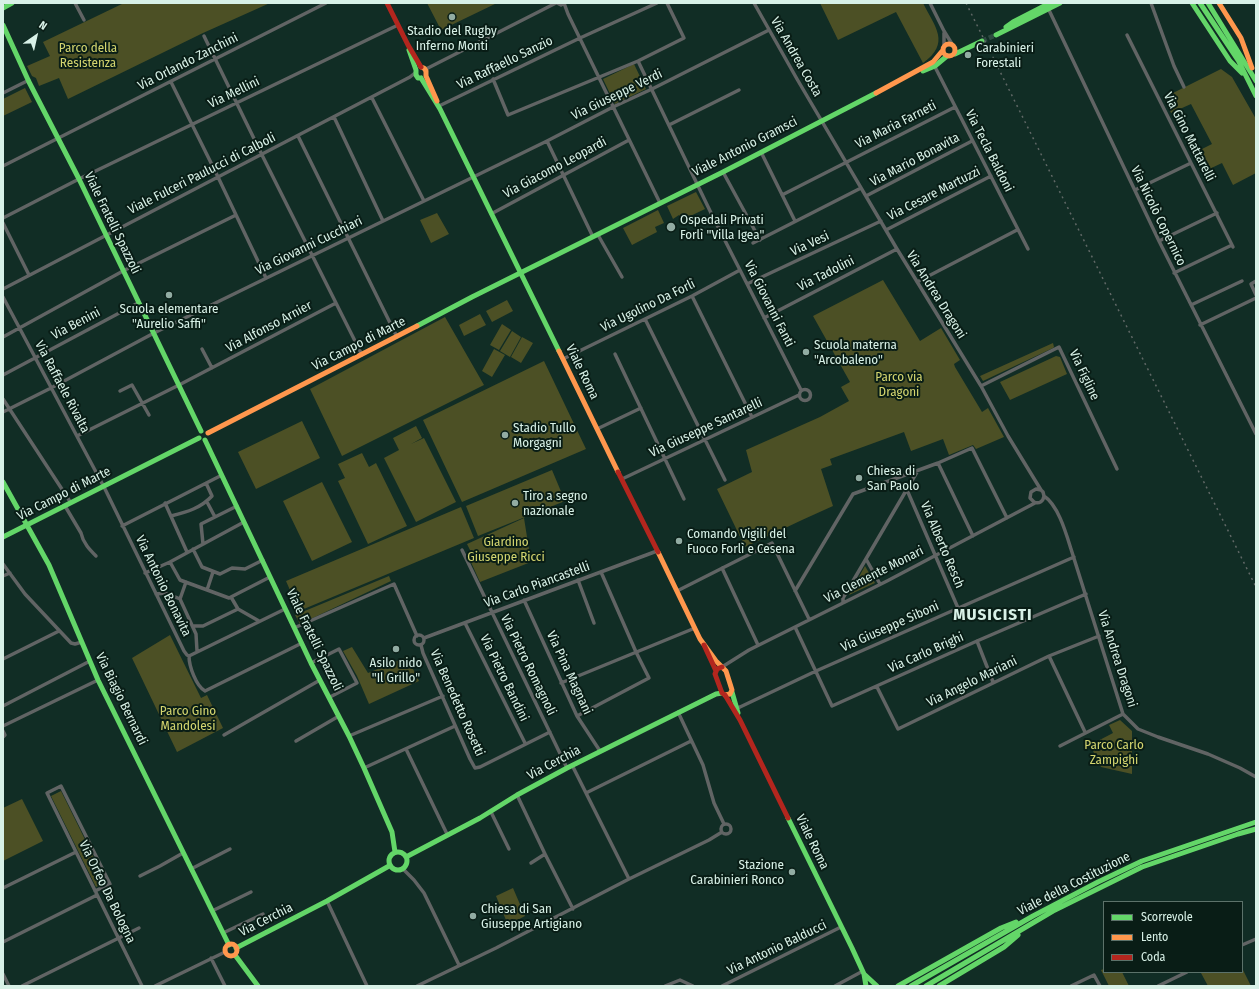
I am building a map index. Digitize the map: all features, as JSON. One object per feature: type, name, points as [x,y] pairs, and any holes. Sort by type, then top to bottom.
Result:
[{"type":"main road","points":[[3,8],[12,3]]},
{"type":"main road","name":"Viale Roma","points":[[387,3],[420,73],[439,107],[694,628],[716,661],[724,669],[732,688],[740,720]]},
{"type":"main road","points":[[1048,6],[996,35],[1013,22],[1048,6],[1060,3]]},
{"type":"main road","points":[[1192,3],[1230,60],[1247,78]]},
{"type":"main road","points":[[1200,3],[1238,60],[1256,96]]},
{"type":"main road","points":[[1208,3],[1255,79]]},
{"type":"main road","points":[[1218,3],[1241,38],[1255,79]]},
{"type":"main road","name":"Viale Fratelli Spazzoli","points":[[3,25],[201,431]]},
{"type":"main road","points":[[969,47],[961,48],[947,44],[943,48],[944,53],[947,56],[951,56],[982,41]]},
{"type":"main road","points":[[954,46],[955,54]]},
{"type":"main road","name":"Viale Antonio Gramsci","points":[[934,64],[943,48]]},
{"type":"main road","name":"Viale Antonio Gramsci","points":[[520,274],[723,172],[821,120],[902,80],[918,74],[947,56]]},
{"type":"main road","name":"Via Campo di Marte","points":[[208,433],[520,274]]},
{"type":"main road","points":[[201,431],[206,431],[208,433],[208,438],[205,440],[199,438],[201,431]]},
{"type":"main road","name":"Via Campo di Marte","points":[[3,537],[199,438]]},
{"type":"main road","name":"Viale Fratelli Spazzoli","points":[[205,440],[294,628],[330,697],[364,768],[392,832],[394,852]]},
{"type":"main road","points":[[3,482],[49,565],[82,642]]},
{"type":"main road","name":"Via Biagio Bernardi","points":[[82,642],[98,680],[229,945]]},
{"type":"main road","name":"Viale Roma","points":[[704,644],[716,671],[716,678],[740,720],[863,972],[866,986]]},
{"type":"main road","points":[[716,671],[724,669]]},
{"type":"main road","points":[[716,694],[720,686]]},
{"type":"main road","name":"Via Cerchia","points":[[406,857],[490,812],[517,795],[570,766],[716,694],[728,695],[732,692]]},
{"type":"main road","name":"Viale della Costituzione","points":[[911,986],[1033,916],[1142,861],[1256,822]]},
{"type":"main road","name":"Viale della Costituzione","points":[[926,986],[1053,911],[1142,867],[1256,829]]},
{"type":"main road","points":[[394,852],[400,852],[406,857],[407,862],[403,869],[396,871],[389,866],[389,858],[394,852]]},
{"type":"main road","name":"Via Cerchia","points":[[236,948],[327,901],[389,866]]},
{"type":"main road","points":[[898,986],[1001,928],[1033,916]]},
{"type":"main road","points":[[939,986],[1004,948],[1033,923]]},
{"type":"main road","points":[[229,945],[234,945],[237,951],[235,955],[229,956],[225,952],[225,948],[229,945]]},
{"type":"main road","points":[[235,955],[258,986]]},
{"type":"main road","name":"Viale Roma","points":[[863,972],[877,986]]},
{"type":"street","points":[[75,3],[84,20]]},
{"type":"street","name":"Via Orlando Zanchini","points":[[3,166],[326,3]]},
{"type":"street","points":[[559,3],[568,14],[660,203]]},
{"type":"street","name":"Viale Fulceri Paulucci di Calboli","points":[[3,289],[410,77],[559,3]]},
{"type":"street","name":"Via Raffaello Sanzio","points":[[439,107],[493,79],[657,3]]},
{"type":"street","points":[[493,79],[508,115],[638,61],[684,38],[667,3]]},
{"type":"street","name":"Via Andrea Costa","points":[[754,3],[796,79],[821,120]]},
{"type":"street","points":[[930,3],[944,31],[954,46]]},
{"type":"street","points":[[1151,3],[1174,66],[1184,87]]},
{"type":"street","name":"Via Nicolò Copernico","points":[[1048,6],[1174,273],[1256,434]]},
{"type":"street","name":"Via Mellini","points":[[3,218],[79,179],[398,26]]},
{"type":"street","name":"Via Giuseppe Verdi","points":[[473,177],[769,30]]},
{"type":"street","points":[[943,48],[944,31]]},
{"type":"street","name":"Via Gino Mattarelli","points":[[1127,35],[1217,213],[1232,246],[1174,273]]},
{"type":"street","points":[[204,36],[362,355]]},
{"type":"street","name":"Via Giovanni Fanti","points":[[638,61],[712,215],[801,390]]},
{"type":"street","name":"Via Tecla Baldoni","points":[[934,64],[1028,250]]},
{"type":"street","points":[[3,93],[29,81]]},
{"type":"street","points":[[171,82],[266,278]]},
{"type":"street","points":[[669,125],[740,90]]},
{"type":"street","points":[[372,98],[424,201]]},
{"type":"street","name":"Via Maria Farneti","points":[[782,195],[955,107]]},
{"type":"street","points":[[334,117],[384,220]]},
{"type":"street","name":"Via Andrea Dragoni","points":[[821,120],[916,282],[981,386],[1008,436],[1041,490]]},
{"type":"street","points":[[298,136],[397,337]]},
{"type":"street","name":"Via Giacomo Leopardi","points":[[491,214],[629,140]]},
{"type":"street","points":[[547,141],[596,236],[622,277]]},
{"type":"street","name":"Via Mario Bonavita","points":[[866,196],[972,141]]},
{"type":"street","points":[[761,152],[796,221]]},
{"type":"street","points":[[1135,190],[1191,163]]},
{"type":"street","points":[[723,172],[760,240]]},
{"type":"street","name":"Via Cesare Martuzzi","points":[[886,230],[991,176]]},
{"type":"street","name":"Via Giovanni Cucchiari","points":[[3,412],[154,333],[473,177]]},
{"type":"street","points":[[753,243],[861,188]]},
{"type":"street","points":[[1159,242],[1217,213]]},
{"type":"street","points":[[3,336],[123,271],[236,215]]},
{"type":"street","name":"Via Vesi","points":[[747,284],[881,221]]},
{"type":"street","points":[[3,223],[29,275]]},
{"type":"street","points":[[916,282],[1017,230]]},
{"type":"street","name":"Via Tadolini","points":[[764,318],[897,249]]},
{"type":"street","name":"Via Ugolino Da Forlì","points":[[563,359],[692,296],[740,270]]},
{"type":"street","points":[[1191,305],[1242,280]]},
{"type":"street","points":[[1256,281],[1251,284],[1256,295]]},
{"type":"street","points":[[692,296],[752,417]]},
{"type":"street","name":"Via Raffaele Rivalta","points":[[3,297],[103,486]]},
{"type":"street","points":[[1200,325],[1256,298]]},
{"type":"street","name":"Via Benini","points":[[3,375],[138,303]]},
{"type":"street","name":"Via Alfonso Arnier","points":[[77,436],[179,385],[336,303]]},
{"type":"street","points":[[645,319],[725,480]]},
{"type":"street","name":"Via Figline","points":[[981,386],[1060,347],[1117,469]]},
{"type":"street","points":[[202,349],[212,368]]},
{"type":"street","points":[[615,354],[684,500]]},
{"type":"street","points":[[120,391],[132,385],[149,415]]},
{"type":"street","points":[[801,390],[808,390],[810,397],[808,400],[804,401],[799,395],[801,390]]},
{"type":"street","name":"Via Giuseppe Santarelli","points":[[622,479],[799,395]]},
{"type":"street","points":[[3,399],[71,503]]},
{"type":"street","points":[[597,429],[641,408]]},
{"type":"street","points":[[796,590],[853,494],[917,472],[972,448],[1007,518]]},
{"type":"street","points":[[938,463],[973,536]]},
{"type":"street","points":[[842,603],[843,598],[917,472]]},
{"type":"street","points":[[122,526],[222,475]]},
{"type":"street","points":[[1027,508],[1030,494],[1034,489],[1034,480]]},
{"type":"street","points":[[171,516],[189,511],[207,502],[212,496],[206,483]]},
{"type":"street","name":"Via Antonio Bonavita","points":[[103,486],[184,651],[189,656],[189,664],[201,688],[205,691],[302,643]]},
{"type":"street","points":[[1030,498],[1035,503],[1042,501],[1044,492],[1034,489]]},
{"type":"street","name":"Via Alberto Resch","points":[[907,490],[958,608]]},
{"type":"street","name":"Via Andrea Dragoni","points":[[1044,496],[1050,500],[1062,524],[1074,557],[1123,714],[1138,729],[1208,754],[1240,768],[1256,777]]},
{"type":"street","points":[[207,502],[215,517]]},
{"type":"street","name":"Via Clemente Monari","points":[[724,669],[732,660],[758,645],[880,584],[1035,503]]},
{"type":"street","points":[[164,504],[187,552]]},
{"type":"street","points":[[66,506],[82,538],[89,549],[96,556]]},
{"type":"street","points":[[203,544],[201,524],[237,506]]},
{"type":"street","points":[[145,572],[170,562],[244,522]]},
{"type":"street","points":[[677,591],[772,543],[809,619]]},
{"type":"street","points":[[193,549],[202,567],[220,574],[232,568],[245,568],[263,560]]},
{"type":"street","name":"Via Pietro Romagnoli","points":[[462,550],[550,732],[586,792],[630,879]]},
{"type":"street","name":"Via Carlo Piancastelli","points":[[424,638],[657,551]]},
{"type":"street","name":"Via Giuseppe Siboni","points":[[736,708],[740,708],[816,671],[1074,557]]},
{"type":"street","points":[[866,559],[880,584]]},
{"type":"street","points":[[170,562],[180,580],[229,598],[270,577]]},
{"type":"street","name":"Via Biagio Bernardi","points":[[3,564],[26,594],[71,643],[75,644],[82,642]]},
{"type":"street","points":[[722,568],[758,645]]},
{"type":"street","points":[[207,590],[213,572]]},
{"type":"street","points":[[577,716],[649,678],[601,572]]},
{"type":"street","points":[[3,576],[10,573]]},
{"type":"street","points":[[578,580],[594,623]]},
{"type":"street","points":[[180,599],[186,582]]},
{"type":"street","points":[[294,628],[394,584],[417,636]]},
{"type":"street","points":[[156,594],[166,593],[180,599],[196,634],[197,651]]},
{"type":"street","name":"Via Carlo Brighi","points":[[816,671],[832,706],[1086,594]]},
{"type":"street","points":[[231,597],[238,610],[258,621]]},
{"type":"street","name":"Via Pina Magnani","points":[[524,600],[577,716],[600,751]]},
{"type":"street","points":[[189,656],[285,609]]},
{"type":"street","points":[[193,626],[203,626],[238,610]]},
{"type":"street","name":"Via Pietro Bandini","points":[[465,623],[525,743]]},
{"type":"street","points":[[795,627],[816,671]]},
{"type":"street","points":[[561,683],[694,628]]},
{"type":"street","points":[[3,660],[59,631]]},
{"type":"street","points":[[420,635],[424,638],[424,643],[421,645],[415,643],[414,640],[417,636],[420,635]]},
{"type":"street","name":"Via Angelo Mariani","points":[[877,687],[898,729],[1049,656],[1099,636]]},
{"type":"street","points":[[977,642],[993,682]]},
{"type":"street","name":"Via Benedetto Rosetti","points":[[421,645],[423,653],[455,726],[475,768],[480,767],[525,743]]},
{"type":"street","points":[[311,663],[339,649],[357,683],[330,697]]},
{"type":"street","points":[[1049,656],[1085,732]]},
{"type":"street","points":[[3,706],[90,661]]},
{"type":"street","points":[[3,726],[98,680]]},
{"type":"street","points":[[224,735],[320,680]]},
{"type":"street","points":[[349,736],[443,696]]},
{"type":"street","points":[[417,986],[496,948],[722,832],[726,834],[731,831],[729,825],[724,824],[714,803],[703,765],[678,712]]},
{"type":"street","points":[[1060,746],[1123,714]]},
{"type":"street","points":[[296,741],[339,716]]},
{"type":"street","points":[[364,768],[455,726]]},
{"type":"street","points":[[3,731],[5,736],[3,737]]},
{"type":"street","points":[[525,743],[550,732]]},
{"type":"street","points":[[586,792],[691,741]]},
{"type":"street","points":[[406,749],[447,834]]},
{"type":"street","name":"Via Orfeo Da Bologna","points":[[95,891],[110,884],[61,786],[47,793],[118,938],[142,986]]},
{"type":"street","points":[[517,795],[573,909]]},
{"type":"street","points":[[490,812],[509,849]]},
{"type":"street","points":[[722,832],[721,828],[724,824]]},
{"type":"street","points":[[191,869],[230,849]]},
{"type":"street","points":[[3,888],[76,852]]},
{"type":"street","points":[[140,876],[183,853]]},
{"type":"street","points":[[532,863],[545,854]]},
{"type":"street","points":[[403,869],[424,893],[459,965]]},
{"type":"street","points":[[212,911],[252,892]]},
{"type":"street","points":[[3,942],[97,895]]},
{"type":"street","points":[[327,901],[367,986]]},
{"type":"street","points":[[223,933],[263,914]]},
{"type":"street","name":"Via Antonio Balducci","points":[[722,986],[841,927]]},
{"type":"street","points":[[22,986],[139,928]]},
{"type":"street","points":[[1243,945],[1256,939]]},
{"type":"street","points":[[155,986],[164,984],[225,952]]},
{"type":"street","points":[[211,958],[224,986]]},
{"type":"street","points":[[835,986],[863,972]]},
{"type":"street","points":[[1158,986],[1185,973]]},
{"type":"street","points":[[3,974],[9,986]]},
{"type":"street","points":[[1072,986],[1094,974],[1100,986]]},
{"type":"street","points":[[665,986],[680,980],[693,986]]},
{"type":"green space","name":"Parco della Resistenza","points":[[124,3],[270,3],[203,33],[68,99],[59,78],[39,86],[36,78],[32,76],[27,66],[50,56],[43,42]]},
{"type":"green space","name":"Stadio del Rugby Inferno Monti","points":[[427,3],[497,3],[441,30]]},
{"type":"green space","points":[[820,3],[923,3],[936,27],[938,34],[936,49],[932,56],[923,63],[896,12],[838,40]]},
{"type":"green space","points":[[634,64],[646,89],[615,104],[603,79]]},
{"type":"green space","points":[[1221,69],[1232,77],[1256,119],[1256,173],[1233,185],[1222,163],[1203,172],[1192,154],[1212,144],[1191,104],[1171,113],[1165,97]]},
{"type":"green space","points":[[25,88],[32,102],[3,116],[3,99]]},
{"type":"green space","points":[[696,192],[705,209],[682,220],[679,215],[673,219],[667,206]]},
{"type":"green space","points":[[658,210],[664,223],[655,227],[657,232],[632,245],[623,228]]},
{"type":"green space","points":[[437,213],[449,234],[431,243],[420,220]]},
{"type":"green space","name":"Parco via Dragoni","points":[[883,280],[920,341],[941,328],[960,360],[954,364],[955,367],[982,412],[988,408],[1004,437],[976,449],[973,445],[949,455],[943,439],[911,451],[904,432],[830,459],[832,465],[821,469],[833,506],[745,547],[717,489],[752,472],[746,450],[820,417],[849,401],[841,387],[850,382],[813,316]]},
{"type":"green space","points":[[507,300],[513,311],[492,322],[486,311]]},
{"type":"green space","points":[[480,314],[486,325],[464,336],[459,325]]},
{"type":"green space","points":[[445,317],[484,385],[342,456],[310,389]]},
{"type":"green space","points":[[502,324],[511,330],[499,350],[490,345]]},
{"type":"green space","points":[[512,331],[521,337],[510,357],[500,351]]},
{"type":"green space","points":[[522,337],[533,343],[521,363],[511,357]]},
{"type":"green space","points":[[1053,343],[1053,348],[983,381],[980,376]]},
{"type":"green space","points":[[494,349],[505,355],[492,377],[482,371]]},
{"type":"green space","points":[[1056,356],[1060,357],[1067,374],[1010,400],[1000,382]]},
{"type":"green space","name":"Stadio Tullo Morgagni","points":[[544,361],[586,449],[462,502],[423,420]]},
{"type":"green space","points":[[302,421],[320,458],[256,489],[238,452]]},
{"type":"green space","points":[[416,426],[422,438],[411,444],[424,438],[456,502],[416,522],[384,458],[399,450],[393,438]]},
{"type":"green space","points":[[362,453],[369,467],[376,463],[407,526],[368,544],[338,481],[345,478],[338,464]]},
{"type":"green space","name":"Tiro a segno nazionale","points":[[552,470],[565,501],[478,536],[466,506]]},
{"type":"green space","points":[[322,482],[352,542],[312,561],[283,501]]},
{"type":"green space","points":[[461,507],[474,538],[299,611],[286,581]]},
{"type":"green space","name":"Giardino Giuseppe Ricci","points":[[524,518],[531,562],[480,582],[470,560],[474,558],[467,544]]},
{"type":"green space","points":[[865,566],[875,583],[849,595]]},
{"type":"green space","points":[[389,576],[391,581],[300,624],[295,615]]},
{"type":"green space","name":"Parco Gino Mandolesi","points":[[170,635],[201,698],[207,695],[223,728],[177,752],[132,658]]},
{"type":"green space","points":[[352,647],[368,673],[407,657],[419,681],[369,704],[357,676],[343,651]]},
{"type":"green space","name":"Parco Carlo Zampighi","points":[[1120,720],[1132,731],[1132,774],[1101,767],[1090,745],[1113,733],[1109,725]]},
{"type":"green space","points":[[61,791],[106,882],[96,887],[51,796]]},
{"type":"green space","points":[[22,799],[43,841],[3,861],[3,808]]},
{"type":"green space","points":[[513,888],[525,916],[508,925],[496,896]]},
{"type":"green space","points":[[1103,969],[1103,973],[1122,973],[1129,986],[1109,986],[1101,970]]},
{"type":"green space","points":[[1243,970],[1251,986],[1208,986],[1201,973],[1243,973]]},
{"type":"tunnel","points":[[982,41],[996,35]]},
{"type":"railway","points":[[966,3],[1256,587]]},
{"type":"traffic: fast","points":[[3,8],[12,3]]},
{"type":"traffic: fast","points":[[1006,27],[1050,3]]},
{"type":"traffic: fast","points":[[996,35],[1060,3]]},
{"type":"traffic: fast","points":[[1192,3],[1230,61],[1242,73]]},
{"type":"traffic: fast","points":[[1200,3],[1238,60],[1256,96]]},
{"type":"traffic: fast","points":[[1208,3],[1256,81]]},
{"type":"traffic: fast","points":[[3,25],[29,82],[79,179],[201,431]]},
{"type":"traffic: fast","points":[[955,54],[982,41]]},
{"type":"traffic: fast","points":[[409,50],[416,70],[416,75],[418,78],[421,78]]},
{"type":"traffic: fast","points":[[923,71],[935,66],[947,56]]},
{"type":"traffic: fast","points":[[421,78],[440,109],[559,351]]},
{"type":"traffic: fast","points":[[417,326],[876,93]]},
{"type":"traffic: fast","points":[[3,537],[199,438]]},
{"type":"traffic: fast","points":[[205,440],[311,663],[364,768],[392,832],[395,852]]},
{"type":"traffic: fast","points":[[3,482],[49,565],[98,680],[229,945]]},
{"type":"traffic: fast","points":[[732,692],[738,713]]},
{"type":"traffic: fast","points":[[406,857],[480,818],[517,795],[567,768],[716,694],[722,693]]},
{"type":"traffic: fast","points":[[788,818],[852,948],[864,974],[866,986]]},
{"type":"traffic: fast","points":[[911,986],[1033,916],[1142,861],[1256,822]]},
{"type":"traffic: fast","points":[[926,986],[1053,911],[1142,867],[1256,829]]},
{"type":"traffic: fast","points":[[394,852],[402,852],[407,857],[407,861],[405,868],[402,870],[394,870],[389,865],[389,857],[394,852]]},
{"type":"traffic: fast","points":[[236,948],[327,901],[389,866]]},
{"type":"traffic: fast","points":[[898,986],[1001,928],[1016,922]]},
{"type":"traffic: fast","points":[[939,986],[1004,947],[1018,935]]},
{"type":"traffic: fast","points":[[235,955],[258,986]]},
{"type":"traffic: fast","points":[[864,974],[877,986]]},
{"type":"traffic: slow","points":[[1219,3],[1241,38],[1252,68]]},
{"type":"traffic: slow","points":[[951,44],[954,45],[955,50],[954,55],[947,56],[944,55],[943,48],[944,45],[951,44]]},
{"type":"traffic: slow","points":[[876,93],[933,62],[943,50]]},
{"type":"traffic: slow","points":[[421,67],[426,71],[426,76],[437,101]]},
{"type":"traffic: slow","points":[[208,433],[417,326]]},
{"type":"traffic: slow","points":[[559,351],[618,472]]},
{"type":"traffic: slow","points":[[658,552],[700,639],[716,661],[726,671],[732,690],[730,694],[725,695]]},
{"type":"traffic: slow","points":[[231,944],[235,946],[237,950],[235,954],[231,956],[227,954],[225,950],[227,946],[231,944]]},
{"type":"traffic: jam","points":[[387,3],[421,67]]},
{"type":"traffic: jam","points":[[618,472],[658,552]]},
{"type":"traffic: jam","points":[[704,645],[716,671]]},
{"type":"traffic: jam","points":[[722,667],[717,669],[715,674],[722,693],[725,695],[740,720],[788,818]]},
{"type":"place","name":"Stadio del Rugby Inferno Monti","points":[[452,17]]},
{"type":"place","name":"Carabinieri Forestali","points":[[968,55]]},
{"type":"place","name":"Ospedali Privati Forlì \"Villa Igea\"","points":[[671,227]]},
{"type":"place","name":"Scuola elementare \"Aurelio Saffi\"","points":[[169,295]]},
{"type":"place","name":"Scuola materna \"Arcobaleno\"","points":[[806,352]]},
{"type":"place","name":"Stadio Tullo Morgagni","points":[[505,435]]},
{"type":"place","name":"Chiesa di San Paolo","points":[[859,478]]},
{"type":"place","name":"Tiro a segno nazionale","points":[[515,503]]},
{"type":"place","name":"Comando Vigili del Fuoco Forlì e Cesena","points":[[679,541]]},
{"type":"place","name":"Asilo nido \"Il Grillo\"","points":[[396,649]]},
{"type":"place","name":"Stazione Carabinieri Ronco","points":[[792,872]]},
{"type":"place","name":"Chiesa di San Giuseppe Artigiano","points":[[473,916]]},
{"type":"district","name":"MUSICISTI","points":[[993,615]]}]
